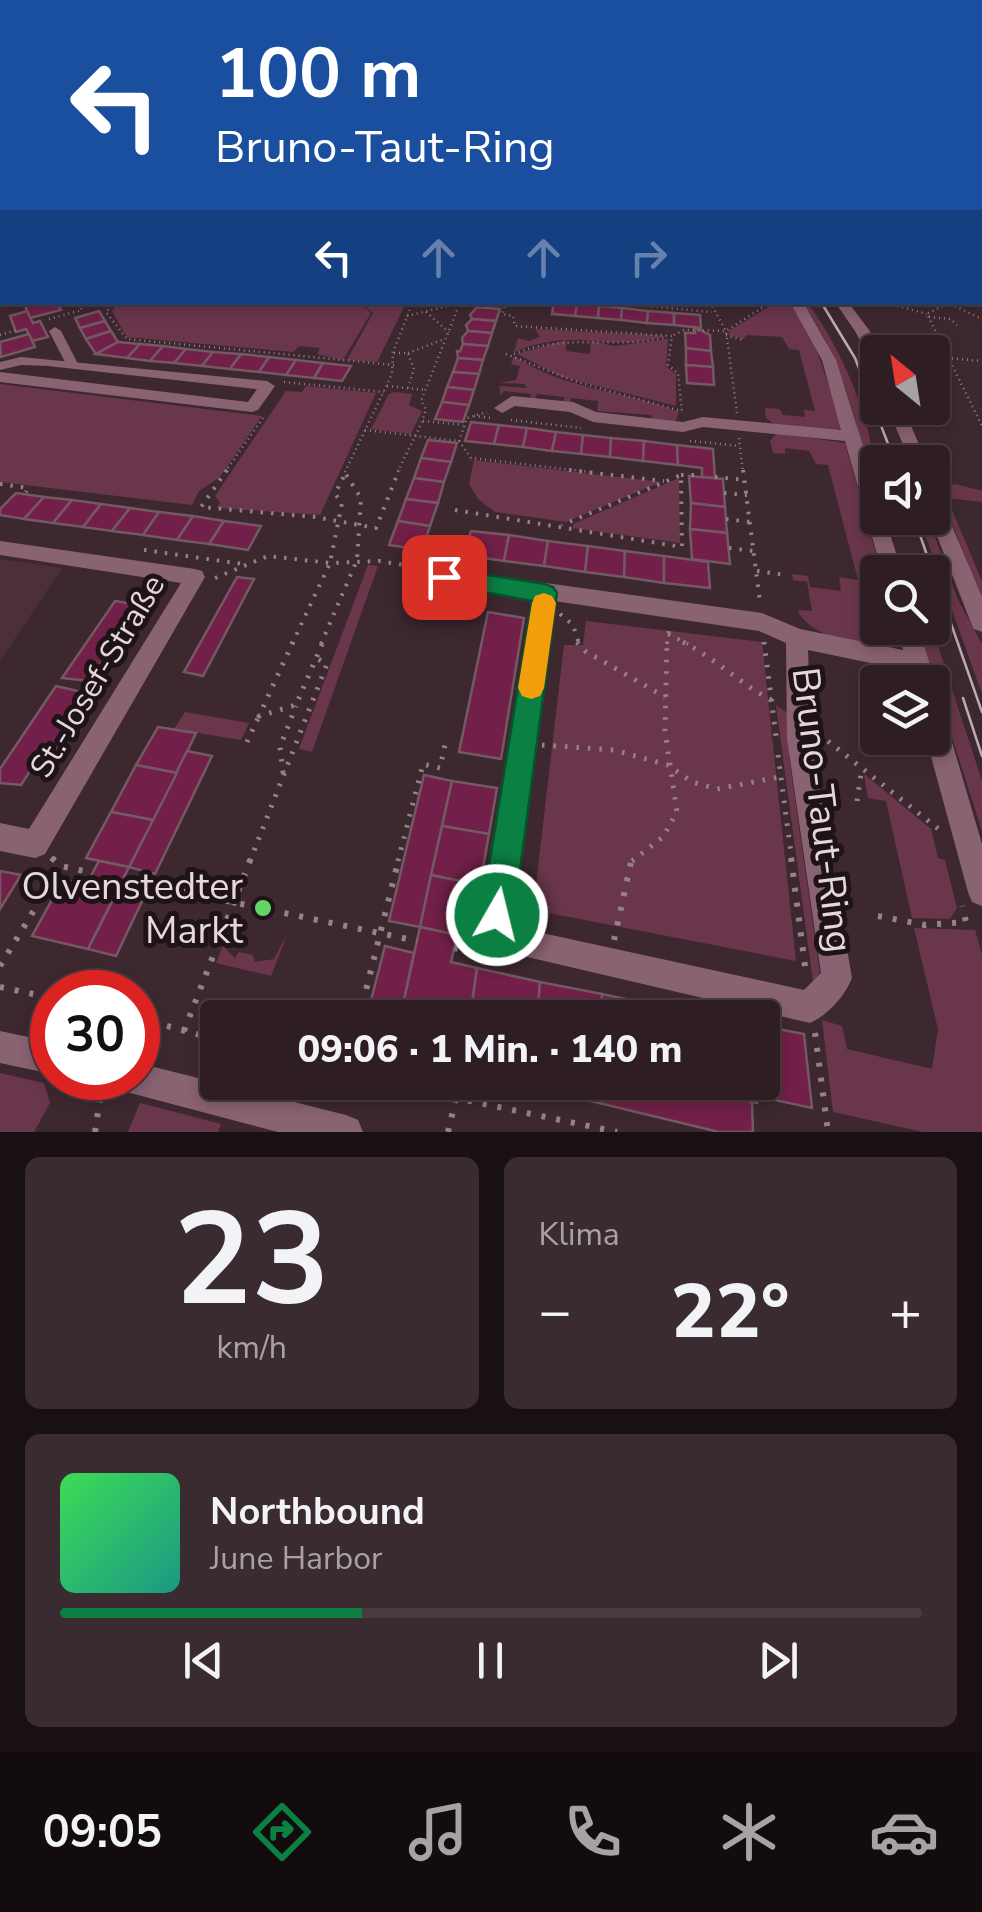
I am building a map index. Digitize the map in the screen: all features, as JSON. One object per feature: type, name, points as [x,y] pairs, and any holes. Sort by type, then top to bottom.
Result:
[{"type":"street","points":[[798,305],[830,360],[887,555]]},
{"type":"street","points":[[843,305],[864,335]]},
{"type":"street","points":[[54,331],[72,364]]},
{"type":"street","points":[[0,366],[21,361],[72,364],[267,386],[252,407],[0,376]]},
{"type":"street","points":[[502,408],[512,401],[573,407],[593,417],[667,425],[738,426],[852,436]]},
{"type":"street","points":[[946,535],[982,623]]},
{"type":"street","name":"St.-Josef-Straße","points":[[0,548],[194,577],[35,844]]},
{"type":"street","name":"Bruno-Taut-Ring","points":[[444,577],[762,622],[797,638],[893,665]]},
{"type":"street","points":[[545,593],[494,938],[810,1007]]},
{"type":"street","name":"Bruno-Taut-Ring","points":[[797,638],[798,718],[837,978],[810,1007]]},
{"type":"street","points":[[941,755],[971,892]]},
{"type":"street","points":[[0,837],[35,844]]},
{"type":"street","points":[[0,1047],[30,1053]]},
{"type":"street","points":[[160,1085],[346,1132]]},
{"type":"path","points":[[54,331],[48,319],[82,310],[80,305]]},
{"type":"path","points":[[112,305],[106,312],[126,339],[394,364]]},
{"type":"path","points":[[248,742],[330,563],[342,504],[335,494],[385,389],[394,364],[393,352],[411,305]]},
{"type":"path","points":[[407,316],[452,305]]},
{"type":"path","points":[[265,414],[200,507],[376,528],[412,436],[423,420],[426,409],[421,402],[459,305]]},
{"type":"path","points":[[505,305],[502,314],[514,314],[515,326],[672,336]]},
{"type":"path","points":[[644,305],[712,312]]},
{"type":"path","name":"Bruno-Taut-Ring","points":[[711,305],[726,333],[828,1132]]},
{"type":"path","points":[[726,333],[767,305]]},
{"type":"path","points":[[893,305],[950,319],[957,325]]},
{"type":"path","points":[[927,315],[943,305]]},
{"type":"path","points":[[950,305],[982,319]]},
{"type":"path","points":[[426,312],[449,332]]},
{"type":"path","points":[[927,315],[936,335]]},
{"type":"path","points":[[0,334],[16,329]]},
{"type":"path","points":[[506,354],[562,339],[626,344],[672,336],[684,330],[726,333],[744,340]]},
{"type":"path","points":[[514,354],[566,379],[625,392],[682,411],[678,373],[668,365],[672,336]]},
{"type":"path","points":[[393,352],[408,354],[446,338]]},
{"type":"path","points":[[408,354],[414,369],[408,388]]},
{"type":"path","points":[[950,358],[982,361]]},
{"type":"path","points":[[950,364],[982,426]]},
{"type":"path","points":[[267,386],[279,381],[426,390]]},
{"type":"path","points":[[459,440],[467,418],[502,408]]},
{"type":"path","points":[[423,420],[465,425]]},
{"type":"path","points":[[365,430],[459,440]]},
{"type":"path","points":[[459,440],[471,458],[667,481]]},
{"type":"path","points":[[284,778],[280,747],[358,560],[361,498],[345,473]]},
{"type":"path","points":[[562,525],[682,547],[681,475]]},
{"type":"path","points":[[455,510],[562,525],[681,475],[702,475]]},
{"type":"path","points":[[715,477],[745,480]]},
{"type":"path","points":[[0,484],[23,485],[28,488],[26,492]]},
{"type":"path","points":[[724,493],[747,495]]},
{"type":"path","points":[[726,520],[750,522]]},
{"type":"path","points":[[729,548],[753,551]]},
{"type":"path","points":[[215,578],[268,556],[330,563],[358,560]]},
{"type":"path","points":[[757,571],[786,575]]},
{"type":"path","points":[[545,593],[553,609],[573,625],[575,640],[584,651],[665,698]]},
{"type":"path","points":[[609,962],[628,868],[634,858],[663,837],[676,816],[668,765],[665,698],[673,610]]},
{"type":"path","points":[[668,634],[701,651],[747,689],[772,699],[946,835]]},
{"type":"path","points":[[184,1031],[327,664],[318,659]]},
{"type":"path","points":[[259,716],[296,705]]},
{"type":"path","points":[[363,1000],[422,764],[440,768],[446,740]]},
{"type":"path","points":[[522,746],[604,748],[668,765],[692,782],[716,789],[780,777]]},
{"type":"path","points":[[857,801],[862,767]]},
{"type":"path","points":[[35,844],[61,866],[93,872]]},
{"type":"path","points":[[0,966],[61,866]]},
{"type":"path","points":[[123,878],[417,940]]},
{"type":"path","points":[[878,916],[925,925],[966,922],[971,892]]},
{"type":"path","points":[[0,987],[30,993]]},
{"type":"path","points":[[160,1024],[200,1035]]},
{"type":"path","points":[[95,1132],[100,1100]]},
{"type":"path","points":[[448,1132],[456,1100]]},
{"type":"path","points":[[466,1100],[618,1132]]},
{"type":"shaded area","points":[[116,305],[362,305],[371,313],[343,360],[317,354],[320,348],[299,346],[293,352],[127,337],[112,311]]},
{"type":"shaded area","points":[[363,305],[405,305],[377,362],[347,360],[373,313]]},
{"type":"shaded area","points":[[772,305],[791,305],[810,330],[843,428],[835,431],[774,424],[766,418],[765,408],[805,417],[804,410],[815,411],[799,350],[789,349],[782,337],[747,335],[743,339],[729,335],[729,331]]},
{"type":"shaded area","points":[[803,305],[809,305],[822,324],[847,371],[860,406],[860,425],[866,425],[871,445],[862,445],[829,349]]},
{"type":"shaded area","points":[[535,329],[666,336],[626,342],[555,341],[514,352],[518,338],[529,341],[540,337]]},
{"type":"shaded area","points":[[668,339],[666,366],[676,374],[676,406],[562,377],[517,354],[566,340],[566,351],[590,354],[591,341],[614,346]]},
{"type":"shaded area","points":[[514,356],[552,376],[679,412],[675,422],[652,420],[651,415],[597,411],[598,401],[571,398],[569,404],[564,403],[564,397],[537,394],[535,400],[530,399],[531,394],[504,391],[501,396],[499,386],[527,388],[524,384],[499,383],[516,380],[520,366],[511,364]]},
{"type":"shaded area","points":[[0,384],[262,416],[219,478],[199,491],[192,505],[0,482]]},
{"type":"shaded area","points":[[306,386],[376,393],[320,515],[217,508],[220,502],[215,496],[286,391],[302,392]]},
{"type":"shaded area","points":[[389,394],[412,394],[409,405],[422,411],[411,434],[371,429]]},
{"type":"shaded area","points":[[777,433],[845,443],[860,497],[860,535],[871,535],[876,555],[860,555],[860,645],[813,627],[798,610],[812,611],[807,582],[793,580],[792,574],[808,576],[810,587],[841,591],[839,577],[858,580],[828,465],[816,464],[809,451],[785,448],[785,454],[773,453],[770,441]]},
{"type":"shaded area","points":[[474,460],[661,482],[566,522],[495,512],[478,499],[469,484]]},
{"type":"shaded area","points":[[679,478],[680,543],[573,528],[573,524]]},
{"type":"shaded area","points":[[950,486],[982,491],[982,502],[950,498]]},
{"type":"shaded area","points":[[950,505],[982,581],[982,602],[950,518]]},
{"type":"shaded area","points":[[925,535],[934,535],[942,555],[932,555]]},
{"type":"shaded area","points":[[0,559],[62,568],[0,661]]},
{"type":"shaded area","points":[[368,565],[378,566],[312,752],[299,749]]},
{"type":"shaded area","points":[[950,578],[982,644],[982,694],[950,605]]},
{"type":"shaded area","points":[[586,621],[762,642],[796,961],[533,910],[564,645],[583,645]]},
{"type":"shaded area","points":[[922,645],[938,645],[944,665],[929,665]]},
{"type":"shaded area","points":[[950,683],[982,781],[982,831],[950,731]]},
{"type":"shaded area","points":[[776,705],[789,714],[789,757],[820,973],[813,982]]},
{"type":"shaded area","points":[[185,712],[249,723],[241,740],[174,729]]},
{"type":"shaded area","points":[[864,774],[931,829],[938,858],[945,860],[957,908],[950,919],[912,918],[886,801],[868,798]]},
{"type":"shaded area","points":[[233,921],[237,921],[226,949],[235,958],[239,952],[253,955],[255,962],[274,959],[288,932],[271,976],[216,963]]},
{"type":"shaded area","points":[[914,928],[975,930],[982,955],[982,1132],[923,1132],[833,1112],[822,1020],[842,1026],[847,1049],[932,1069],[938,1029]]},
{"type":"shaded area","points":[[0,1073],[30,1080],[30,1100],[50,1103],[34,1132],[0,1132]]},
{"type":"shaded area","points":[[140,1103],[221,1124],[218,1132],[128,1132]]},
{"type":"building","points":[[58,305],[61,310],[30,318],[25,306]]},
{"type":"building","points":[[554,305],[577,305],[575,316],[552,314]]},
{"type":"building","points":[[577,305],[599,306],[598,318],[575,316]]},
{"type":"building","points":[[599,306],[622,308],[621,320],[598,318]]},
{"type":"building","points":[[477,307],[500,309],[496,321],[472,319],[470,315]]},
{"type":"building","points":[[622,308],[648,311],[647,323],[621,320]]},
{"type":"building","points":[[27,311],[33,323],[40,321],[48,337],[32,341],[26,329],[16,332],[10,316]]},
{"type":"building","points":[[99,311],[105,321],[80,328],[75,318]]},
{"type":"building","points":[[648,311],[674,313],[674,325],[647,323]]},
{"type":"building","points":[[674,313],[700,315],[701,328],[674,325]]},
{"type":"building","points":[[472,319],[496,321],[492,333],[468,331],[466,325]]},
{"type":"building","points":[[105,321],[111,331],[86,339],[80,328]]},
{"type":"building","points":[[694,327],[710,335],[711,351],[686,348],[685,333],[695,333]]},
{"type":"building","points":[[111,331],[118,342],[96,354],[86,339]]},
{"type":"building","points":[[468,331],[492,333],[488,346],[463,344],[462,338]]},
{"type":"building","points":[[29,334],[35,347],[1,357],[0,342]]},
{"type":"building","points":[[118,342],[140,344],[127,358],[96,354]]},
{"type":"building","points":[[140,344],[163,346],[150,361],[127,358]]},
{"type":"building","points":[[463,344],[488,346],[483,360],[458,358],[457,351]]},
{"type":"building","points":[[163,346],[186,349],[174,363],[150,361]]},
{"type":"building","points":[[686,348],[711,351],[713,367],[686,365]]},
{"type":"building","points":[[186,349],[213,352],[202,366],[174,363]]},
{"type":"building","points":[[213,352],[241,354],[230,369],[202,366]]},
{"type":"building","points":[[241,354],[269,357],[259,372],[230,369]]},
{"type":"building","points":[[269,357],[296,360],[286,375],[259,372]]},
{"type":"building","points":[[458,358],[483,360],[479,374],[453,372]]},
{"type":"building","points":[[296,360],[323,363],[314,378],[286,375]]},
{"type":"building","points":[[323,363],[351,366],[342,381],[314,378]]},
{"type":"building","points":[[686,365],[713,367],[714,385],[687,383]]},
{"type":"building","points":[[453,372],[479,374],[474,390],[447,387]]},
{"type":"building","points":[[447,387],[474,390],[469,405],[442,402]]},
{"type":"building","points":[[442,402],[469,405],[463,422],[435,419]]},
{"type":"building","points":[[471,422],[499,425],[494,444],[465,441]]},
{"type":"building","points":[[499,425],[527,428],[523,447],[494,444]]},
{"type":"building","points":[[527,428],[556,432],[552,451],[523,447]]},
{"type":"building","points":[[556,432],[583,435],[581,454],[552,451]]},
{"type":"building","points":[[583,435],[611,438],[610,457],[581,454]]},
{"type":"building","points":[[611,438],[644,441],[643,461],[610,457]]},
{"type":"building","points":[[428,440],[457,443],[451,462],[421,458]]},
{"type":"building","points":[[644,441],[677,445],[678,465],[643,461]]},
{"type":"building","points":[[677,445],[713,449],[715,478],[702,477],[702,468],[678,465]]},
{"type":"building","points":[[421,458],[451,462],[444,482],[414,478]]},
{"type":"building","points":[[689,476],[723,479],[725,507],[691,503]]},
{"type":"building","points":[[414,478],[444,482],[438,503],[406,499]]},
{"type":"building","points":[[16,493],[44,497],[24,519],[0,515],[0,509]]},
{"type":"building","points":[[44,497],[72,500],[53,523],[24,519]]},
{"type":"building","points":[[406,499],[438,503],[430,526],[398,521]]},
{"type":"building","points":[[72,500],[101,504],[83,527],[53,523]]},
{"type":"building","points":[[691,503],[725,507],[727,533],[690,529]]},
{"type":"building","points":[[101,504],[130,508],[112,531],[83,527]]},
{"type":"building","points":[[130,508],[159,512],[143,535],[112,531]]},
{"type":"building","points":[[159,512],[193,516],[177,540],[143,535]]},
{"type":"building","points":[[193,516],[224,521],[209,544],[177,540]]},
{"type":"building","points":[[224,521],[261,526],[248,550],[209,544]]},
{"type":"building","points":[[398,521],[430,526],[422,550],[389,545]]},
{"type":"building","points":[[690,529],[727,533],[730,564],[692,559]]},
{"type":"building","points":[[471,531],[509,535],[504,561],[464,555]]},
{"type":"building","points":[[509,535],[548,541],[544,566],[504,561]]},
{"type":"building","points":[[548,541],[588,546],[585,572],[544,566]]},
{"type":"building","points":[[588,546],[625,551],[624,577],[585,572]]},
{"type":"building","points":[[625,551],[664,556],[664,583],[624,577]]},
{"type":"building","points":[[664,556],[708,562],[710,588],[664,583]]},
{"type":"building","points":[[237,577],[254,579],[203,676],[184,672]]},
{"type":"building","points":[[115,601],[138,605],[128,620],[136,621],[131,628],[134,629],[116,658],[108,666],[100,664],[89,681],[62,678]]},
{"type":"building","points":[[488,612],[524,618],[501,759],[459,752]]},
{"type":"building","points":[[56,686],[82,692],[70,709],[78,711],[72,720],[75,721],[53,756],[43,766],[34,765],[21,785],[0,783],[0,769]]},
{"type":"building","points":[[158,727],[196,733],[177,773],[136,765]]},
{"type":"building","points":[[187,751],[212,756],[155,874],[129,867]]},
{"type":"building","points":[[136,765],[177,773],[153,820],[111,812]]},
{"type":"building","points":[[424,775],[452,781],[420,927],[389,921]]},
{"type":"building","points":[[452,781],[497,788],[489,834],[442,826]]},
{"type":"building","points":[[111,812],[153,820],[129,867],[86,858]]},
{"type":"building","points":[[442,826],[489,834],[480,885],[431,875]]},
{"type":"building","points":[[99,861],[129,867],[88,949],[32,936],[63,880],[86,885]]},
{"type":"building","points":[[0,871],[21,875],[0,909]]},
{"type":"building","points":[[431,875],[480,885],[470,938],[420,927]]},
{"type":"building","points":[[117,892],[144,897],[116,956],[88,949]]},
{"type":"building","points":[[420,927],[457,935],[451,962],[477,968],[473,1000],[404,1000]]},
{"type":"building","points":[[385,946],[414,953],[404,1000],[371,1000]]},
{"type":"building","points":[[477,968],[540,982],[538,1000],[473,1000]]},
{"type":"building","points":[[540,982],[602,994],[602,1000],[538,1000]]},
{"type":"building","points":[[602,994],[630,1000],[602,1000]]},
{"type":"building","points":[[780,1029],[804,1034],[812,1108],[775,1100],[780,1100]]},
{"type":"building","points":[[587,1100],[752,1102],[753,1132],[719,1132]]},
{"type":"tram line","points":[[823,305],[855,358],[888,445]]},
{"type":"tram line","points":[[920,535],[982,712]]},
{"type":"tram line","points":[[963,698],[982,756]]},
{"type":"slow traffic","points":[[531,688],[544,603]]},
{"type":"place","name":"Olvenstedter Markt","points":[[263,908]]},
{"type":"route","points":[[444,577],[545,593],[497,915]]}]
